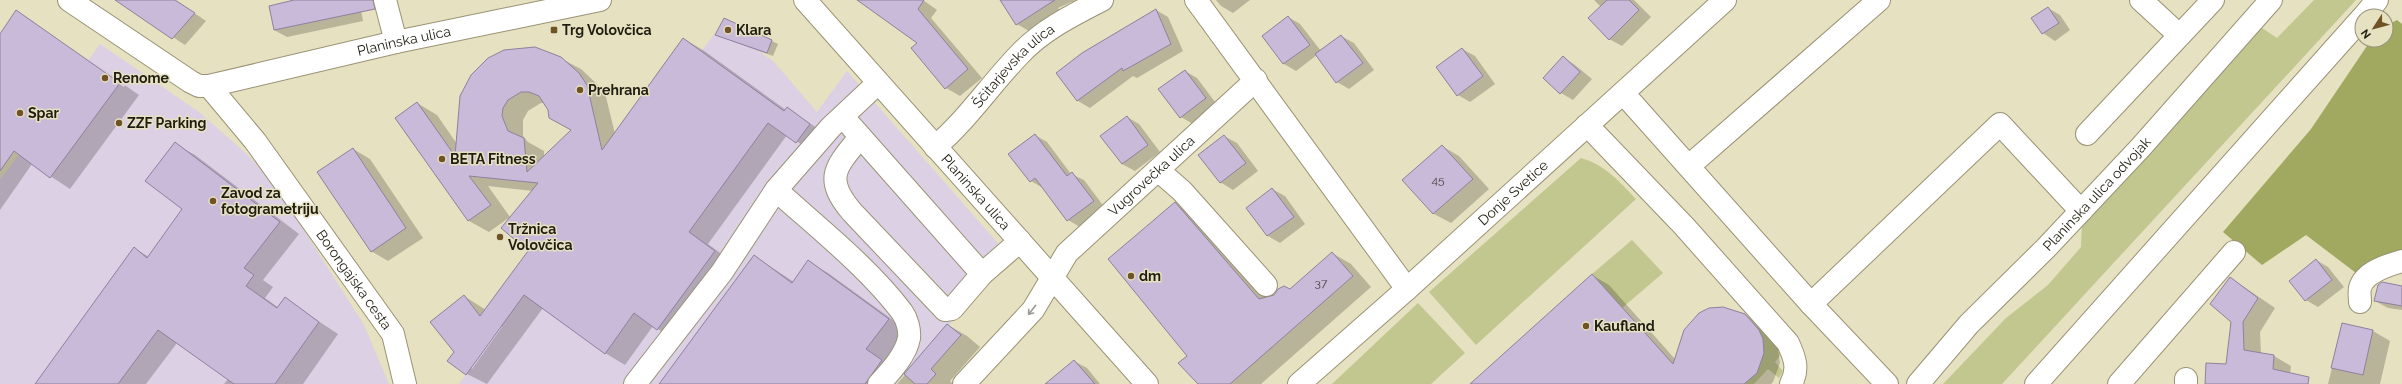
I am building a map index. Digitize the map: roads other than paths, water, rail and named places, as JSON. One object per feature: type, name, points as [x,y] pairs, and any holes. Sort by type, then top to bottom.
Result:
[{"type":"street","points":[[69,0],[191,82],[199,86],[209,86]]},
{"type":"street","points":[[385,0],[396,42]]},
{"type":"street","name":"Planinska ulica","points":[[209,86],[396,42],[600,0]]},
{"type":"street","name":"Planinska ulica","points":[[805,0],[935,147],[1054,278],[1141,382]]},
{"type":"street","name":"Ščitarjevska ulica","points":[[935,147],[953,132],[1020,53],[1060,21],[1102,0]]},
{"type":"street","points":[[1196,0],[1256,80],[1407,289]]},
{"type":"street","name":"Donje Svetice","points":[[1299,384],[1407,289],[1725,0]]},
{"type":"street","points":[[1689,166],[1879,0]]},
{"type":"street","points":[[2141,0],[2179,35]]},
{"type":"street","points":[[2087,134],[2213,0]]},
{"type":"street","name":"Planinska ulica odvojak","points":[[1918,384],[1969,324],[2081,211],[2271,0]]},
{"type":"street","points":[[2370,8],[2377,0]]},
{"type":"street","points":[[2036,384],[2354,27]]},
{"type":"street","name":"Vugrovečka ulica","points":[[964,384],[1033,310],[1054,278],[1067,253],[1159,171],[1168,160],[1256,80]]},
{"type":"street","points":[[635,384],[722,272],[776,190],[842,116],[878,83]]},
{"type":"street","name":"Borongajska cesta","points":[[209,86],[256,141],[393,334],[405,384]]},
{"type":"street","points":[[1623,93],[1811,304],[1887,384]]},
{"type":"street","points":[[842,116],[982,274]]},
{"type":"street","points":[[1811,304],[2000,124],[2081,211]]},
{"type":"street","points":[[1587,125],[1679,221],[1788,343],[1796,360],[1796,375],[1791,384]]},
{"type":"street","points":[[860,136],[840,164],[835,180],[840,198],[944,310],[952,308],[982,274],[1020,241]]},
{"type":"street","points":[[1159,171],[1182,191],[1266,285]]},
{"type":"street","points":[[776,190],[853,260],[902,313],[908,327],[909,339],[903,352],[879,384]]},
{"type":"street","points":[[2119,384],[2234,252]]},
{"type":"street","points":[[2360,302],[2360,288],[2369,275],[2386,266],[2402,261]]},
{"type":"place","name":"Trg Volovčica","points":[[554,30]]},
{"type":"place","name":"Klara","points":[[728,30]]},
{"type":"place","name":"Renome","points":[[105,78]]},
{"type":"place","name":"Prehrana","points":[[580,90]]},
{"type":"place","name":"Spar","points":[[20,113]]},
{"type":"place","name":"ZZF Parking","points":[[119,123]]},
{"type":"place","name":"BETA Fitness","points":[[442,159]]},
{"type":"place","name":"Zavod za fotogrametriju","points":[[213,201]]},
{"type":"place","name":"Tržnica Volovčica","points":[[500,237]]},
{"type":"place","name":"dm","points":[[1131,276]]},
{"type":"place","name":"Kaufland","points":[[1586,326]]}]
